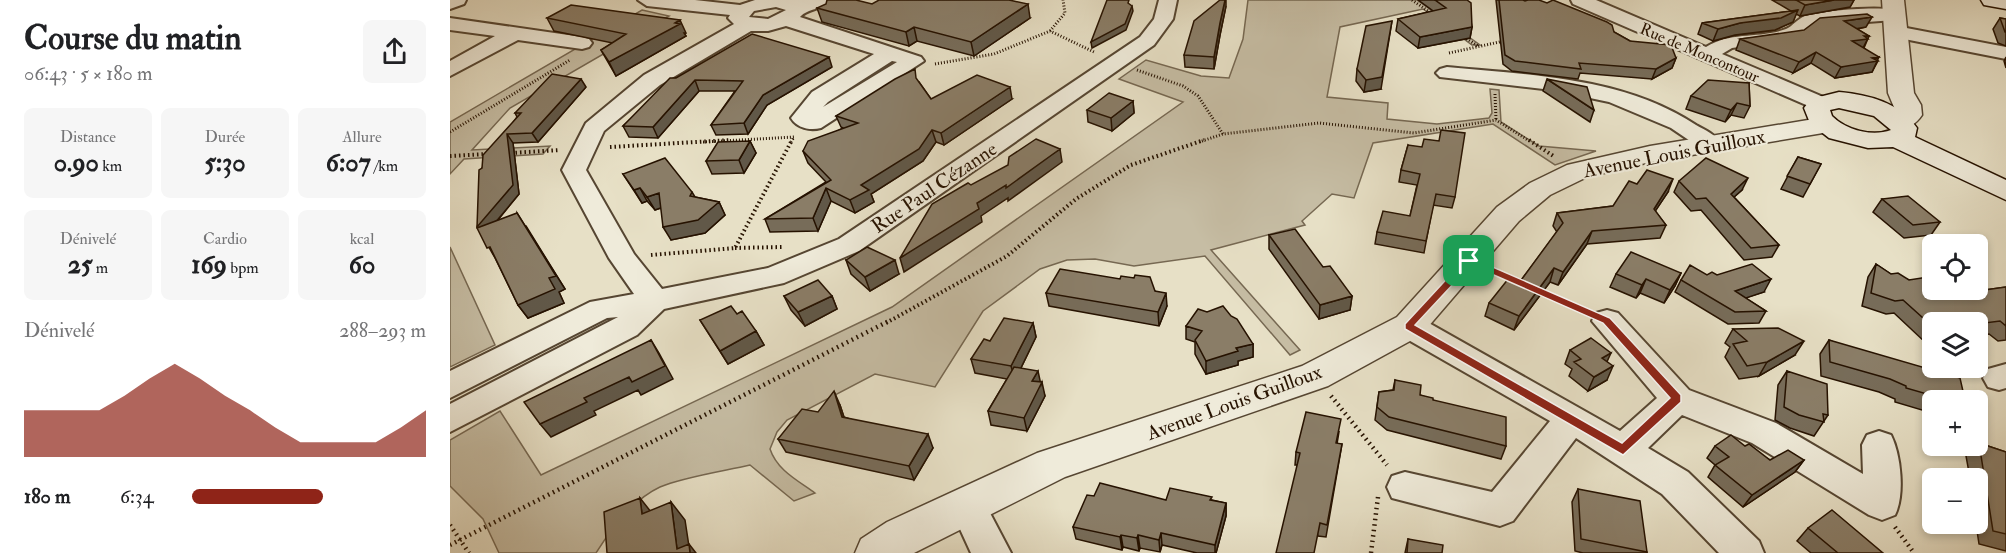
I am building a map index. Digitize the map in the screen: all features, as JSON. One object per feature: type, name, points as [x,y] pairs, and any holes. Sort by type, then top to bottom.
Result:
[{"type":"street","points":[[450,3],[457,0]]},
{"type":"street","points":[[647,0],[745,17],[766,24],[822,0]]},
{"type":"street","name":"Rue Paul Cézanne","points":[[450,386],[600,309],[655,301],[774,276],[849,245],[1147,41],[1163,19],[1168,0]]},
{"type":"street","name":"Rue de Moncontour","points":[[1580,0],[1707,55],[1823,114]]},
{"type":"street","points":[[1992,0],[2006,3]]},
{"type":"street","points":[[789,13],[890,54],[914,61],[813,123],[802,118],[820,97],[890,54]]},
{"type":"street","points":[[1707,55],[1726,43],[1792,34],[1809,21],[1871,14],[1895,15],[2006,53]]},
{"type":"street","points":[[1892,123],[1909,115],[1901,93],[1895,15]]},
{"type":"street","points":[[450,419],[626,327],[655,301],[623,258],[574,170],[594,128],[652,80],[745,17]]},
{"type":"street","points":[[450,24],[515,33],[579,50]]},
{"type":"street","points":[[450,70],[515,33]]},
{"type":"street","points":[[1447,74],[1613,94],[1662,112],[1710,144]]},
{"type":"street","name":"Avenue Louis Guilloux","points":[[877,553],[903,536],[1051,465],[1315,376],[1409,326],[1469,261],[1508,214],[1540,189],[1577,171],[1650,154],[1710,144],[1823,114],[1851,101],[1892,123]]},
{"type":"street","points":[[1823,114],[1863,140],[1889,141],[1892,123]]},
{"type":"street","points":[[1892,123],[2006,192]]},
{"type":"street","points":[[1607,321],[1677,399],[1764,433],[1882,504],[1880,445]]},
{"type":"street","points":[[1409,326],[1572,418],[1676,483],[1745,553]]},
{"type":"street","points":[[1623,450],[1677,399]]},
{"type":"street","points":[[1405,487],[1500,510],[1572,418]]},
{"type":"street","points":[[967,505],[973,522],[992,553]]},
{"type":"path","points":[[1050,32],[1065,13],[1063,0]]},
{"type":"path","points":[[1412,0],[1441,20]]},
{"type":"path","points":[[1460,33],[1479,47],[1510,40]]},
{"type":"path","points":[[450,132],[579,50]]},
{"type":"path","points":[[1494,78],[1496,120]]},
{"type":"path","points":[[450,545],[928,301],[1007,256],[1076,199],[1131,165],[1223,134],[1319,123],[1414,133],[1496,120],[1577,171]]},
{"type":"path","points":[[506,153],[794,136],[735,249],[623,258]]},
{"type":"path","points":[[450,156],[495,153]]},
{"type":"path","points":[[1469,261],[1607,321]]},
{"type":"path","points":[[1315,376],[1405,487],[1379,494],[1371,553]]},
{"type":"path","points":[[450,525],[470,553]]},
{"type":"shaded area","points":[[1248,0],[1417,0],[1480,45],[1472,45],[1423,9],[1340,27],[1327,97],[1388,103],[1387,119],[1437,124],[1489,118],[1492,113],[1490,89],[1499,90],[1501,122],[1539,146],[1596,151],[1555,165],[1493,124],[1373,143],[1354,198],[1332,194],[1302,221],[1305,225],[1211,250],[1300,350],[1290,355],[1205,256],[1134,266],[1095,259],[1067,260],[1040,269],[983,311],[935,387],[875,374],[787,420],[777,432],[770,449],[783,469],[815,493],[794,501],[750,465],[680,480],[650,492],[624,516],[596,553],[499,553],[483,519],[450,486],[450,440],[500,411],[541,475],[892,307],[1183,102],[1119,79],[1146,60],[1201,76],[1229,78],[1243,39]]},
{"type":"shaded area","points":[[642,10],[669,16],[510,108],[472,150],[550,146],[543,154],[464,159],[450,174],[450,122]]},
{"type":"shaded area","points":[[450,247],[495,345],[450,367]]},
{"type":"building","points":[[827,0],[856,0],[872,4],[879,0],[1009,0],[1028,4],[971,42],[914,27],[906,32],[817,8],[826,4]]},
{"type":"building","points":[[1107,0],[1129,0],[1128,3],[1132,6],[1125,24],[1091,42]]},
{"type":"building","points":[[1220,0],[1225,0],[1214,57],[1184,55],[1194,21]]},
{"type":"building","points":[[1435,0],[1467,0],[1471,3],[1472,27],[1420,37],[1398,19],[1446,8]]},
{"type":"building","points":[[1499,0],[1539,0],[1547,3],[1553,0],[1607,22],[1612,25],[1614,32],[1630,41],[1671,45],[1676,58],[1656,69],[1579,63],[1581,69],[1515,61],[1505,55]]},
{"type":"building","points":[[1796,0],[1834,0],[1805,5]]},
{"type":"building","points":[[571,5],[680,20],[675,23],[680,24],[609,62],[601,50],[626,34],[547,18]]},
{"type":"building","points":[[1798,10],[1781,18],[1740,23],[1718,29],[1702,23]]},
{"type":"building","points":[[1867,14],[1872,17],[1844,21],[1869,36],[1864,36],[1868,39],[1852,41],[1879,57],[1872,58],[1878,61],[1841,67],[1816,52],[1799,62],[1740,39],[1804,30],[1820,18]]},
{"type":"building","points":[[2000,18],[2006,19],[2006,32],[2005,32]]},
{"type":"building","points":[[1392,21],[1382,77],[1366,80],[1357,69],[1366,26]]},
{"type":"building","points":[[752,34],[829,57],[763,95],[744,123],[711,125],[743,81],[695,80],[653,127],[623,126],[670,78],[676,78]]},
{"type":"building","points":[[915,69],[916,78],[931,99],[977,75],[1010,87],[941,133],[932,130],[919,149],[861,185],[869,190],[850,200],[826,188],[813,218],[765,219],[831,180],[803,151],[808,141],[858,123],[836,116]]},
{"type":"building","points":[[552,74],[581,79],[532,133],[507,134],[513,185],[477,227],[479,170],[482,168],[483,155],[521,113],[515,113]]},
{"type":"building","points":[[1547,79],[1587,87],[1594,110]]},
{"type":"building","points":[[1708,80],[1749,83],[1750,106],[1737,103],[1731,110],[1691,96]]},
{"type":"building","points":[[1109,93],[1133,101],[1111,118],[1087,110]]},
{"type":"building","points":[[1441,130],[1465,133],[1455,197],[1436,194],[1426,241],[1377,232],[1383,211],[1410,216],[1420,174],[1401,170],[1408,145],[1422,147],[1424,139],[1439,141]]},
{"type":"building","points":[[1036,139],[1060,149],[1006,188],[1006,185],[977,203],[979,209],[900,258],[932,204],[968,183],[971,185],[1008,165],[1009,157]]},
{"type":"building","points":[[750,141],[739,160],[706,161],[718,142]]},
{"type":"building","points":[[1798,157],[1821,164],[1810,184],[1787,176]]},
{"type":"building","points":[[665,158],[692,192],[690,196],[719,202],[698,220],[663,227],[659,193],[647,197],[640,188],[634,190],[623,174]]},
{"type":"building","points":[[1706,158],[1748,178],[1731,194],[1779,245],[1751,248],[1706,198],[1696,199],[1679,181]]},
{"type":"building","points":[[1647,170],[1673,179],[1654,209],[1666,225],[1592,231],[1563,272],[1554,268],[1519,316],[1489,303],[1509,278],[1519,283],[1563,223],[1557,213],[1613,206],[1629,181],[1637,184]]},
{"type":"building","points":[[1908,196],[1940,222],[1913,225],[1882,199]]},
{"type":"building","points":[[517,213],[556,276],[549,278],[555,289],[518,305],[490,247],[487,248],[477,228]]},
{"type":"building","points":[[1295,229],[1323,267],[1330,266],[1352,296],[1320,305],[1269,235]]},
{"type":"building","points":[[867,247],[895,260],[865,277],[846,260]]},
{"type":"building","points":[[1631,252],[1681,273],[1670,290],[1646,279],[1642,285],[1616,274]]},
{"type":"building","points":[[1752,264],[1771,279],[1735,291],[1766,311],[1735,312],[1681,280],[1690,265],[1707,275],[1712,272],[1717,275]]},
{"type":"building","points":[[1876,264],[1891,274],[1898,273],[1909,280],[1922,278],[1922,300],[1988,300],[1988,290],[2006,287],[2006,326],[2000,321],[1988,323],[1988,312],[1922,312],[1922,317],[1903,300],[1895,301],[1871,293]]},
{"type":"building","points":[[1060,269],[1120,279],[1121,276],[1134,278],[1135,275],[1150,277],[1155,291],[1166,293],[1158,312],[1046,293]]},
{"type":"building","points":[[818,280],[832,296],[798,312],[784,296]]},
{"type":"building","points":[[731,306],[737,314],[742,311],[756,331],[720,351],[700,320]]},
{"type":"building","points":[[1223,306],[1231,316],[1237,319],[1253,344],[1236,348],[1238,351],[1206,361],[1195,340],[1202,331],[1186,326],[1198,309],[1207,312]]},
{"type":"building","points":[[1004,318],[1033,323],[1011,366],[971,359],[984,339],[990,341]]},
{"type":"building","points":[[1778,328],[1804,341],[1767,362],[1747,366],[1733,344],[1747,341],[1733,329]]},
{"type":"building","points":[[1591,338],[1611,353],[1602,358],[1613,366],[1594,377],[1574,362],[1581,359],[1570,350]]},
{"type":"building","points":[[651,340],[665,366],[632,382],[629,377],[584,398],[587,402],[540,424],[524,402]]},
{"type":"building","points":[[1829,340],[1922,367],[1922,378],[1960,378],[1963,390],[1922,390],[1922,393],[1906,388],[1890,379],[1830,362]]},
{"type":"building","points":[[1014,367],[1038,371],[1032,381],[1042,382],[1024,418],[988,411]]},
{"type":"building","points":[[1787,371],[1827,384],[1828,415],[1823,414],[1824,422],[1799,415],[1784,407]]},
{"type":"building","points":[[1395,380],[1421,385],[1420,395],[1433,398],[1433,400],[1506,417],[1506,446],[1389,417],[1377,407],[1379,392],[1394,390]]},
{"type":"building","points":[[834,391],[842,417],[928,434],[909,466],[778,439],[802,409],[818,412]]},
{"type":"building","points":[[1306,412],[1341,419],[1336,443],[1342,444],[1327,525],[1320,523],[1314,553],[1276,553],[1300,453],[1296,452]]},
{"type":"building","points":[[1731,435],[1745,446],[1749,444],[1770,460],[1788,450],[1804,460],[1752,495],[1715,465],[1729,457],[1715,446]]},
{"type":"building","points":[[1988,446],[2006,452],[2006,534],[1993,531],[1988,500],[1988,468],[1983,468],[1981,456],[1988,456]]},
{"type":"building","points":[[1100,483],[1166,500],[1170,488],[1212,497],[1210,500],[1226,503],[1215,545],[1161,533],[1159,540],[1138,535],[1137,538],[1121,535],[1120,537],[1073,527],[1087,495],[1094,496]]},
{"type":"building","points":[[1578,489],[1640,501],[1647,552],[1581,539]]},
{"type":"building","points":[[640,498],[642,514],[671,502],[677,549],[689,544],[690,553],[607,553],[604,512]]},
{"type":"building","points":[[1832,510],[1883,553],[1838,553],[1808,528]]},
{"type":"building","points":[[1408,539],[1443,545],[1442,553],[1407,553]]},
{"type":"route","points":[[1469,261],[1607,321],[1677,399],[1623,450],[1572,418],[1409,326],[1469,261]]}]
